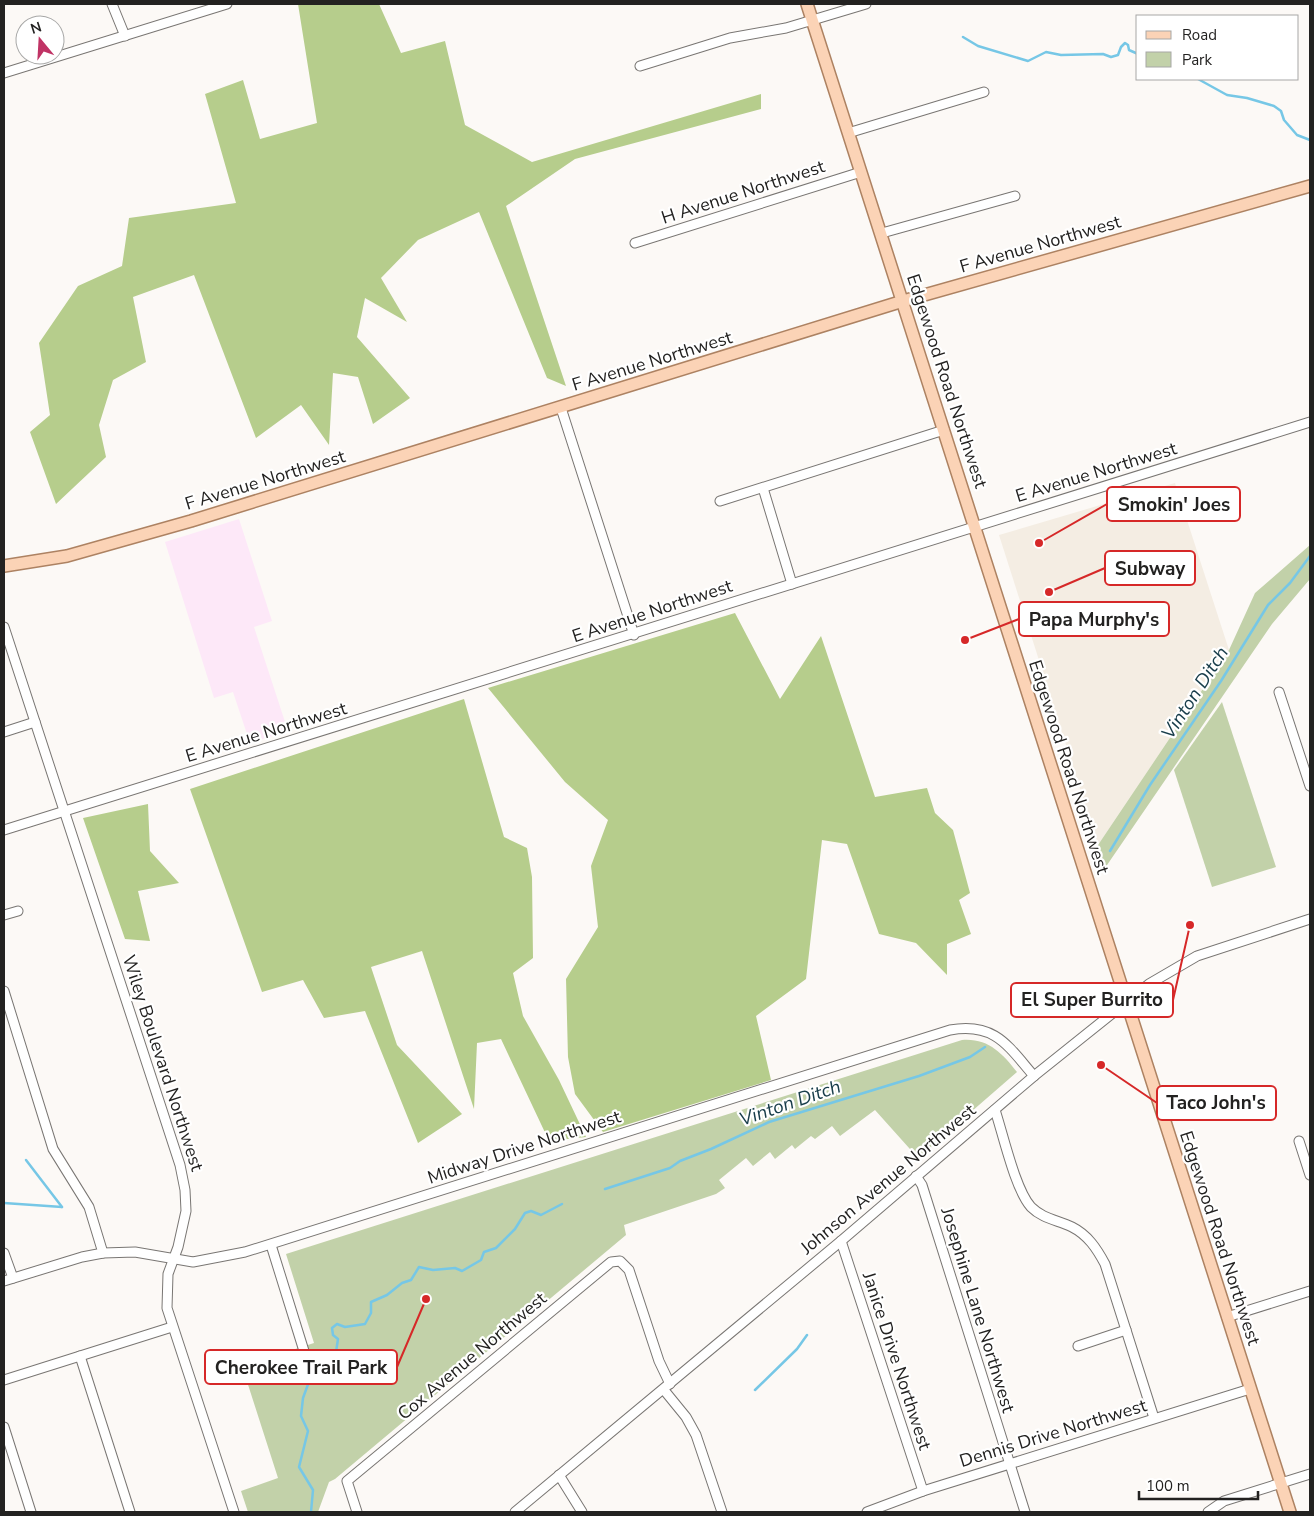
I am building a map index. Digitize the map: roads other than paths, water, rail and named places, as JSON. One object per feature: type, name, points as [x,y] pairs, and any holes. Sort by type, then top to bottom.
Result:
[{"type":"main road","name":"Edgewood Road Northwest","points":[[807,4],[882,233],[1290,1512]]},
{"type":"main road","name":"F Avenue Northwest","points":[[4,566],[67,556],[105,546],[561,408],[903,301],[1310,186]]},
{"type":"street","points":[[112,4],[125,36]]},
{"type":"street","points":[[4,73],[227,4]]},
{"type":"street","points":[[640,66],[730,38],[786,28],[866,4]]},
{"type":"street","points":[[848,133],[984,92]]},
{"type":"street","name":"H Avenue Northwest","points":[[635,244],[861,172]]},
{"type":"street","points":[[882,233],[1015,196]]},
{"type":"street","points":[[561,408],[634,635]]},
{"type":"street","name":"E Avenue Northwest","points":[[4,830],[634,635],[1310,422]]},
{"type":"street","points":[[720,501],[944,430]]},
{"type":"street","points":[[763,488],[792,584]]},
{"type":"street","name":"Wiley Boulevard Northwest","points":[[4,627],[180,1165],[185,1190],[186,1210],[168,1274],[167,1308],[234,1512]]},
{"type":"street","points":[[1279,692],[1310,786]]},
{"type":"street","points":[[4,732],[35,722]]},
{"type":"street","points":[[4,915],[18,911]]},
{"type":"street","name":"Johnson Avenue Northwest","points":[[515,1512],[841,1241],[1034,1076],[1162,974],[1197,956],[1310,919]]},
{"type":"street","points":[[4,991],[53,1150],[89,1208],[103,1253]]},
{"type":"street","points":[[4,1027],[14,1024]]},
{"type":"street","name":"Midway Drive Northwest","points":[[4,1281],[103,1253],[135,1252],[193,1262],[214,1260],[271,1245],[950,1030],[965,1027],[981,1029],[1002,1039],[1034,1076]]},
{"type":"street","points":[[995,1110],[1022,1193],[1032,1207],[1046,1217],[1072,1227],[1088,1238],[1098,1250],[1105,1264],[1154,1418]]},
{"type":"street","points":[[1299,1141],[1310,1175]]},
{"type":"street","name":"Josephine Lane Northwest","points":[[916,1176],[922,1185],[1025,1512]]},
{"type":"street","name":"Janice Drive Northwest","points":[[841,1241],[923,1491]]},
{"type":"street","points":[[271,1245],[304,1351]]},
{"type":"street","points":[[4,1253],[13,1278]]},
{"type":"street","name":"Cox Avenue Northwest","points":[[357,1512],[347,1481],[611,1262],[620,1261],[629,1270],[667,1387]]},
{"type":"street","points":[[1227,1317],[1310,1291]]},
{"type":"street","points":[[4,1380],[172,1327]]},
{"type":"street","points":[[1078,1346],[1126,1330]]},
{"type":"street","points":[[80,1356],[130,1512]]},
{"type":"street","points":[[667,1387],[696,1435],[722,1512]]},
{"type":"street","name":"Dennis Drive Northwest","points":[[867,1512],[923,1491],[1250,1389]]},
{"type":"street","points":[[4,1427],[31,1512]]},
{"type":"street","points":[[1208,1512],[1224,1501],[1310,1474]]},
{"type":"street","points":[[559,1476],[582,1512]]},
{"type":"waterway","points":[[963,37],[978,46],[1028,61],[1046,52],[1061,55],[1103,54],[1111,57],[1118,55],[1125,43],[1128,45],[1129,50],[1136,53]]},
{"type":"waterway","points":[[1200,80],[1227,95],[1247,98],[1274,106],[1281,111],[1284,120],[1297,135],[1310,140]]},
{"type":"waterway","name":"Vinton Ditch","points":[[1110,851],[1150,785],[1221,681],[1268,605],[1290,583],[1310,556]]},
{"type":"waterway","name":"Vinton Ditch","points":[[605,1189],[670,1168],[680,1161],[769,1122],[919,1076],[970,1057],[985,1047]]},
{"type":"waterway","points":[[26,1160],[62,1207]]},
{"type":"waterway","points":[[4,1203],[62,1207]]},
{"type":"waterway","name":"Vinton Ditch","points":[[311,1512],[313,1490],[299,1467],[308,1431],[301,1416],[303,1398],[310,1379],[336,1352],[338,1339],[333,1335],[332,1328],[337,1324],[345,1327],[365,1324],[371,1313],[371,1302],[387,1295],[402,1283],[411,1280],[419,1267],[433,1270],[455,1268],[462,1271],[481,1260],[484,1252],[496,1248],[515,1229],[525,1213],[531,1211],[541,1215],[562,1204]]},
{"type":"waterway","points":[[755,1390],[797,1349],[807,1335]]},
{"type":"place","name":"Smokin' Joes","points":[[1039,543]]},
{"type":"place","name":"Subway","points":[[1049,592]]},
{"type":"place","name":"Papa Murphy's","points":[[965,640]]},
{"type":"place","name":"El Super Burrito","points":[[1190,925]]},
{"type":"place","name":"Taco John's","points":[[1101,1065]]},
{"type":"place","name":"Cherokee Trail Park","points":[[426,1299]]}]
